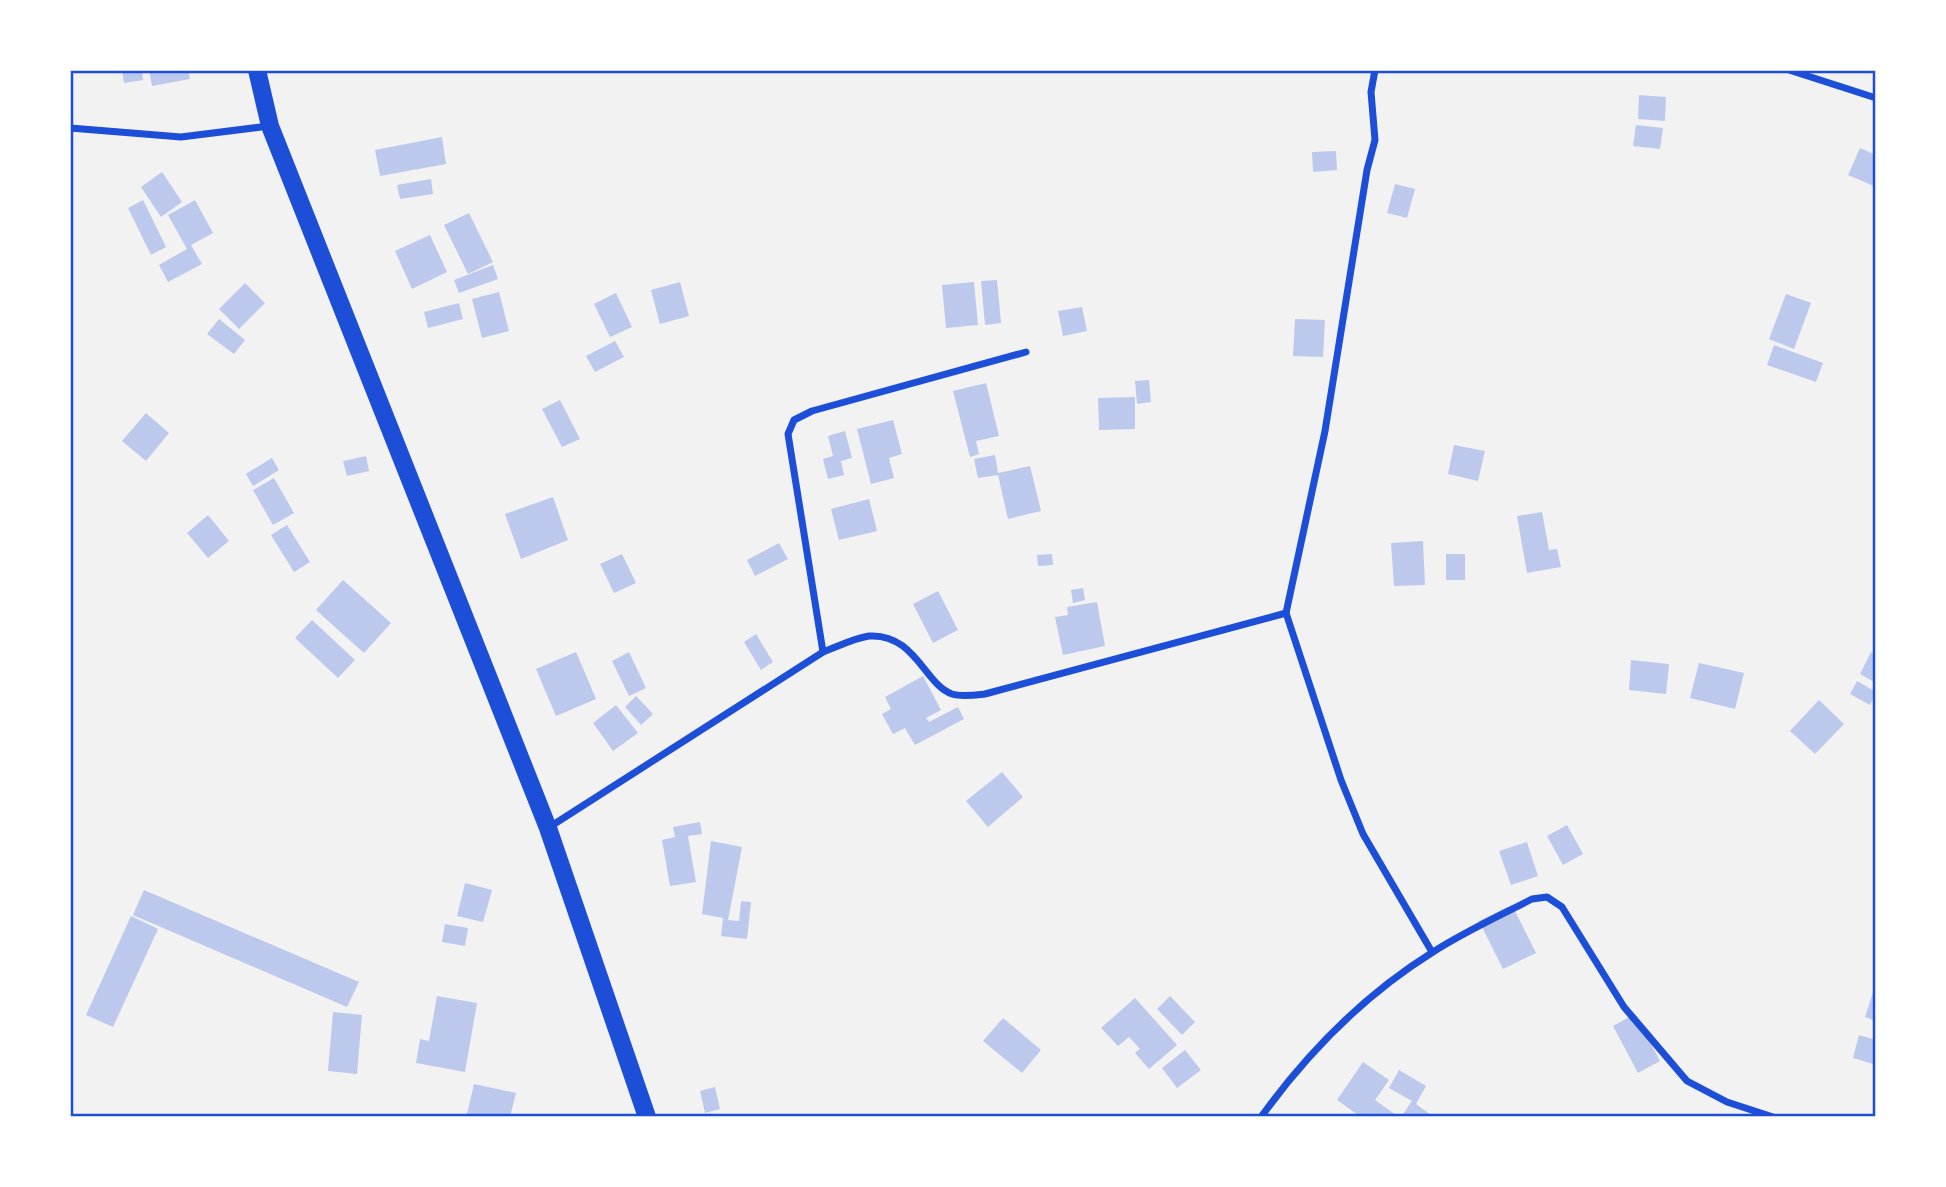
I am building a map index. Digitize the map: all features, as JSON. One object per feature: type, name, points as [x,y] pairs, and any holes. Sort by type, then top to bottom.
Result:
[{"type":"main road","points":[[257,70],[270,125],[548,828],[647,1117]]},
{"type":"street","points":[[1375,70],[1371,92],[1375,141],[1367,170],[1325,431],[1286,613],[1341,780],[1363,834],[1432,952]]},
{"type":"street","points":[[1789,70],[1876,98]]},
{"type":"street","points":[[70,128],[181,137],[270,125]]},
{"type":"street","points":[[822,652],[788,434],[794,420],[812,411],[1026,352]]},
{"type":"street","points":[[548,828],[822,652],[868,636],[886,637],[905,647],[950,694],[985,694],[1286,613]]},
{"type":"street","points":[[1261,1117],[1302,1062],[1341,1022],[1432,952],[1532,899],[1547,897],[1562,907],[1624,1007],[1687,1081],[1727,1102],[1773,1117]]},
{"type":"building","points":[[122,70],[142,70],[143,80],[124,83]]},
{"type":"building","points":[[149,70],[188,70],[190,79],[152,86]]},
{"type":"building","points":[[1639,95],[1666,97],[1665,121],[1638,119]]},
{"type":"building","points":[[1636,125],[1663,128],[1660,149],[1633,146]]},
{"type":"building","points":[[442,137],[446,164],[380,176],[375,150]]},
{"type":"building","points":[[1860,148],[1876,155],[1876,187],[1848,175]]},
{"type":"building","points":[[1336,151],[1337,170],[1313,172],[1312,152]]},
{"type":"building","points":[[162,172],[182,202],[161,217],[141,187]]},
{"type":"building","points":[[431,179],[433,194],[400,199],[397,185]]},
{"type":"building","points":[[1395,184],[1415,189],[1407,218],[1387,213]]},
{"type":"building","points":[[143,200],[166,247],[151,255],[128,208]]},
{"type":"building","points":[[195,200],[213,233],[191,245],[202,264],[168,282],[159,265],[187,249],[168,215]]},
{"type":"building","points":[[469,213],[493,262],[468,274],[444,225]]},
{"type":"building","points":[[430,235],[447,272],[412,289],[395,251]]},
{"type":"building","points":[[493,265],[498,279],[459,293],[454,280]]},
{"type":"building","points":[[997,280],[1001,323],[985,325],[981,281]]},
{"type":"building","points":[[680,282],[689,316],[660,324],[651,290]]},
{"type":"building","points":[[974,282],[978,325],[946,328],[942,285]]},
{"type":"building","points":[[245,283],[265,303],[239,329],[219,309]]},
{"type":"building","points":[[499,292],[509,331],[482,338],[472,299]]},
{"type":"building","points":[[616,293],[632,327],[610,337],[594,304]]},
{"type":"building","points":[[1786,294],[1811,303],[1794,349],[1769,339]]},
{"type":"building","points":[[459,303],[463,319],[428,328],[424,312]]},
{"type":"building","points":[[1082,307],[1087,331],[1063,336],[1058,311]]},
{"type":"building","points":[[219,319],[245,340],[234,354],[207,334]]},
{"type":"building","points":[[1295,319],[1325,320],[1323,357],[1293,356]]},
{"type":"building","points":[[615,341],[624,357],[595,372],[586,356]]},
{"type":"building","points":[[1774,345],[1823,363],[1816,382],[1767,365]]},
{"type":"building","points":[[1149,380],[1151,402],[1137,404],[1135,381]]},
{"type":"building","points":[[986,383],[999,436],[976,441],[979,454],[970,457],[953,391]]},
{"type":"building","points":[[1135,397],[1135,429],[1099,430],[1098,398]]},
{"type":"building","points":[[560,400],[580,439],[562,447],[542,409]]},
{"type":"building","points":[[146,413],[169,433],[146,461],[122,441]]},
{"type":"building","points":[[893,420],[902,454],[889,458],[894,478],[871,484],[857,429]]},
{"type":"building","points":[[845,431],[852,458],[841,461],[844,475],[828,479],[823,459],[833,456],[828,436]]},
{"type":"building","points":[[1454,445],[1485,451],[1478,481],[1448,474]]},
{"type":"building","points":[[995,455],[998,473],[1030,466],[1041,511],[1008,519],[998,475],[978,478],[974,459]]},
{"type":"building","points":[[366,456],[369,471],[347,476],[343,461]]},
{"type":"building","points":[[272,458],[279,470],[253,486],[246,474]]},
{"type":"building","points":[[274,478],[294,513],[273,525],[253,490]]},
{"type":"building","points":[[553,497],[568,540],[521,559],[505,514]]},
{"type":"building","points":[[869,499],[877,531],[839,540],[831,509]]},
{"type":"building","points":[[1542,512],[1549,550],[1557,549],[1561,567],[1527,573],[1517,516]]},
{"type":"building","points":[[208,515],[229,541],[208,558],[187,533]]},
{"type":"building","points":[[287,525],[310,562],[294,572],[271,535]]},
{"type":"building","points":[[1423,541],[1425,585],[1394,586],[1391,543]]},
{"type":"building","points":[[779,543],[788,559],[755,576],[747,560]]},
{"type":"building","points":[[622,554],[636,583],[614,593],[600,564]]},
{"type":"building","points":[[1052,554],[1053,565],[1038,566],[1037,555]]},
{"type":"building","points":[[1446,554],[1465,554],[1465,580],[1446,580]]},
{"type":"building","points":[[343,580],[391,623],[364,653],[316,610]]},
{"type":"building","points":[[1083,588],[1085,600],[1073,603],[1071,590]]},
{"type":"building","points":[[938,591],[958,630],[933,643],[913,604]]},
{"type":"building","points":[[1097,602],[1105,646],[1063,655],[1055,617],[1068,615],[1067,607]]},
{"type":"building","points":[[312,620],[355,660],[338,678],[295,638]]},
{"type":"building","points":[[756,634],[773,662],[761,670],[744,642]]},
{"type":"building","points":[[576,652],[596,699],[556,716],[536,669]]},
{"type":"building","points":[[629,652],[646,688],[629,696],[612,661]]},
{"type":"building","points":[[1871,652],[1876,655],[1876,683],[1860,674]]},
{"type":"building","points":[[1631,660],[1669,664],[1666,694],[1629,690]]},
{"type":"building","points":[[1699,663],[1744,673],[1735,709],[1690,698]]},
{"type":"building","points":[[923,676],[941,710],[926,718],[929,722],[958,707],[964,719],[915,745],[905,728],[893,734],[882,714],[891,709],[885,697]]},
{"type":"building","points":[[1857,681],[1876,692],[1870,705],[1850,694]]},
{"type":"building","points":[[636,696],[653,714],[641,725],[625,707]]},
{"type":"building","points":[[1819,700],[1844,724],[1815,754],[1790,731]]},
{"type":"building","points":[[616,705],[638,733],[613,751],[593,723]]},
{"type":"building","points":[[1002,772],[1023,797],[988,827],[966,801]]},
{"type":"building","points":[[700,822],[702,834],[688,836],[696,882],[670,886],[662,840],[675,837],[673,827]]},
{"type":"building","points":[[1567,825],[1583,854],[1563,865],[1547,836]]},
{"type":"building","points":[[711,841],[742,847],[728,920],[739,921],[741,901],[751,902],[747,939],[721,936],[723,918],[702,914]]},
{"type":"building","points":[[1527,842],[1538,876],[1511,885],[1499,851]]},
{"type":"building","points":[[465,883],[492,890],[483,922],[457,916]]},
{"type":"building","points":[[144,890],[359,982],[347,1007],[133,915]]},
{"type":"building","points":[[1512,905],[1536,953],[1503,969],[1479,921]]},
{"type":"building","points":[[131,916],[158,929],[113,1027],[86,1015]]},
{"type":"building","points":[[445,924],[468,928],[465,946],[442,942]]},
{"type":"building","points":[[1876,983],[1876,1021],[1865,1017]]},
{"type":"building","points":[[437,996],[477,1003],[465,1072],[416,1063],[420,1039],[429,1041]]},
{"type":"building","points":[[1170,996],[1195,1022],[1182,1035],[1157,1009]]},
{"type":"building","points":[[1135,998],[1177,1045],[1149,1069],[1135,1053],[1140,1049],[1129,1037],[1118,1046],[1101,1028]]},
{"type":"building","points":[[333,1012],[362,1015],[357,1074],[328,1071]]},
{"type":"building","points":[[1635,1014],[1660,1061],[1638,1073],[1613,1026]]},
{"type":"building","points":[[1003,1018],[1041,1050],[1022,1073],[983,1041]]},
{"type":"building","points":[[1859,1035],[1876,1040],[1873,1064],[1853,1058]]},
{"type":"building","points":[[1185,1050],[1201,1070],[1177,1088],[1162,1068]]},
{"type":"building","points":[[1363,1062],[1389,1080],[1375,1100],[1396,1115],[1395,1117],[1361,1117],[1337,1100]]},
{"type":"building","points":[[1399,1070],[1426,1086],[1416,1104],[1431,1115],[1430,1117],[1401,1117],[1412,1101],[1389,1088]]},
{"type":"building","points":[[474,1084],[516,1093],[510,1117],[467,1114]]},
{"type":"building","points":[[715,1087],[720,1109],[705,1113],[700,1091]]}]
